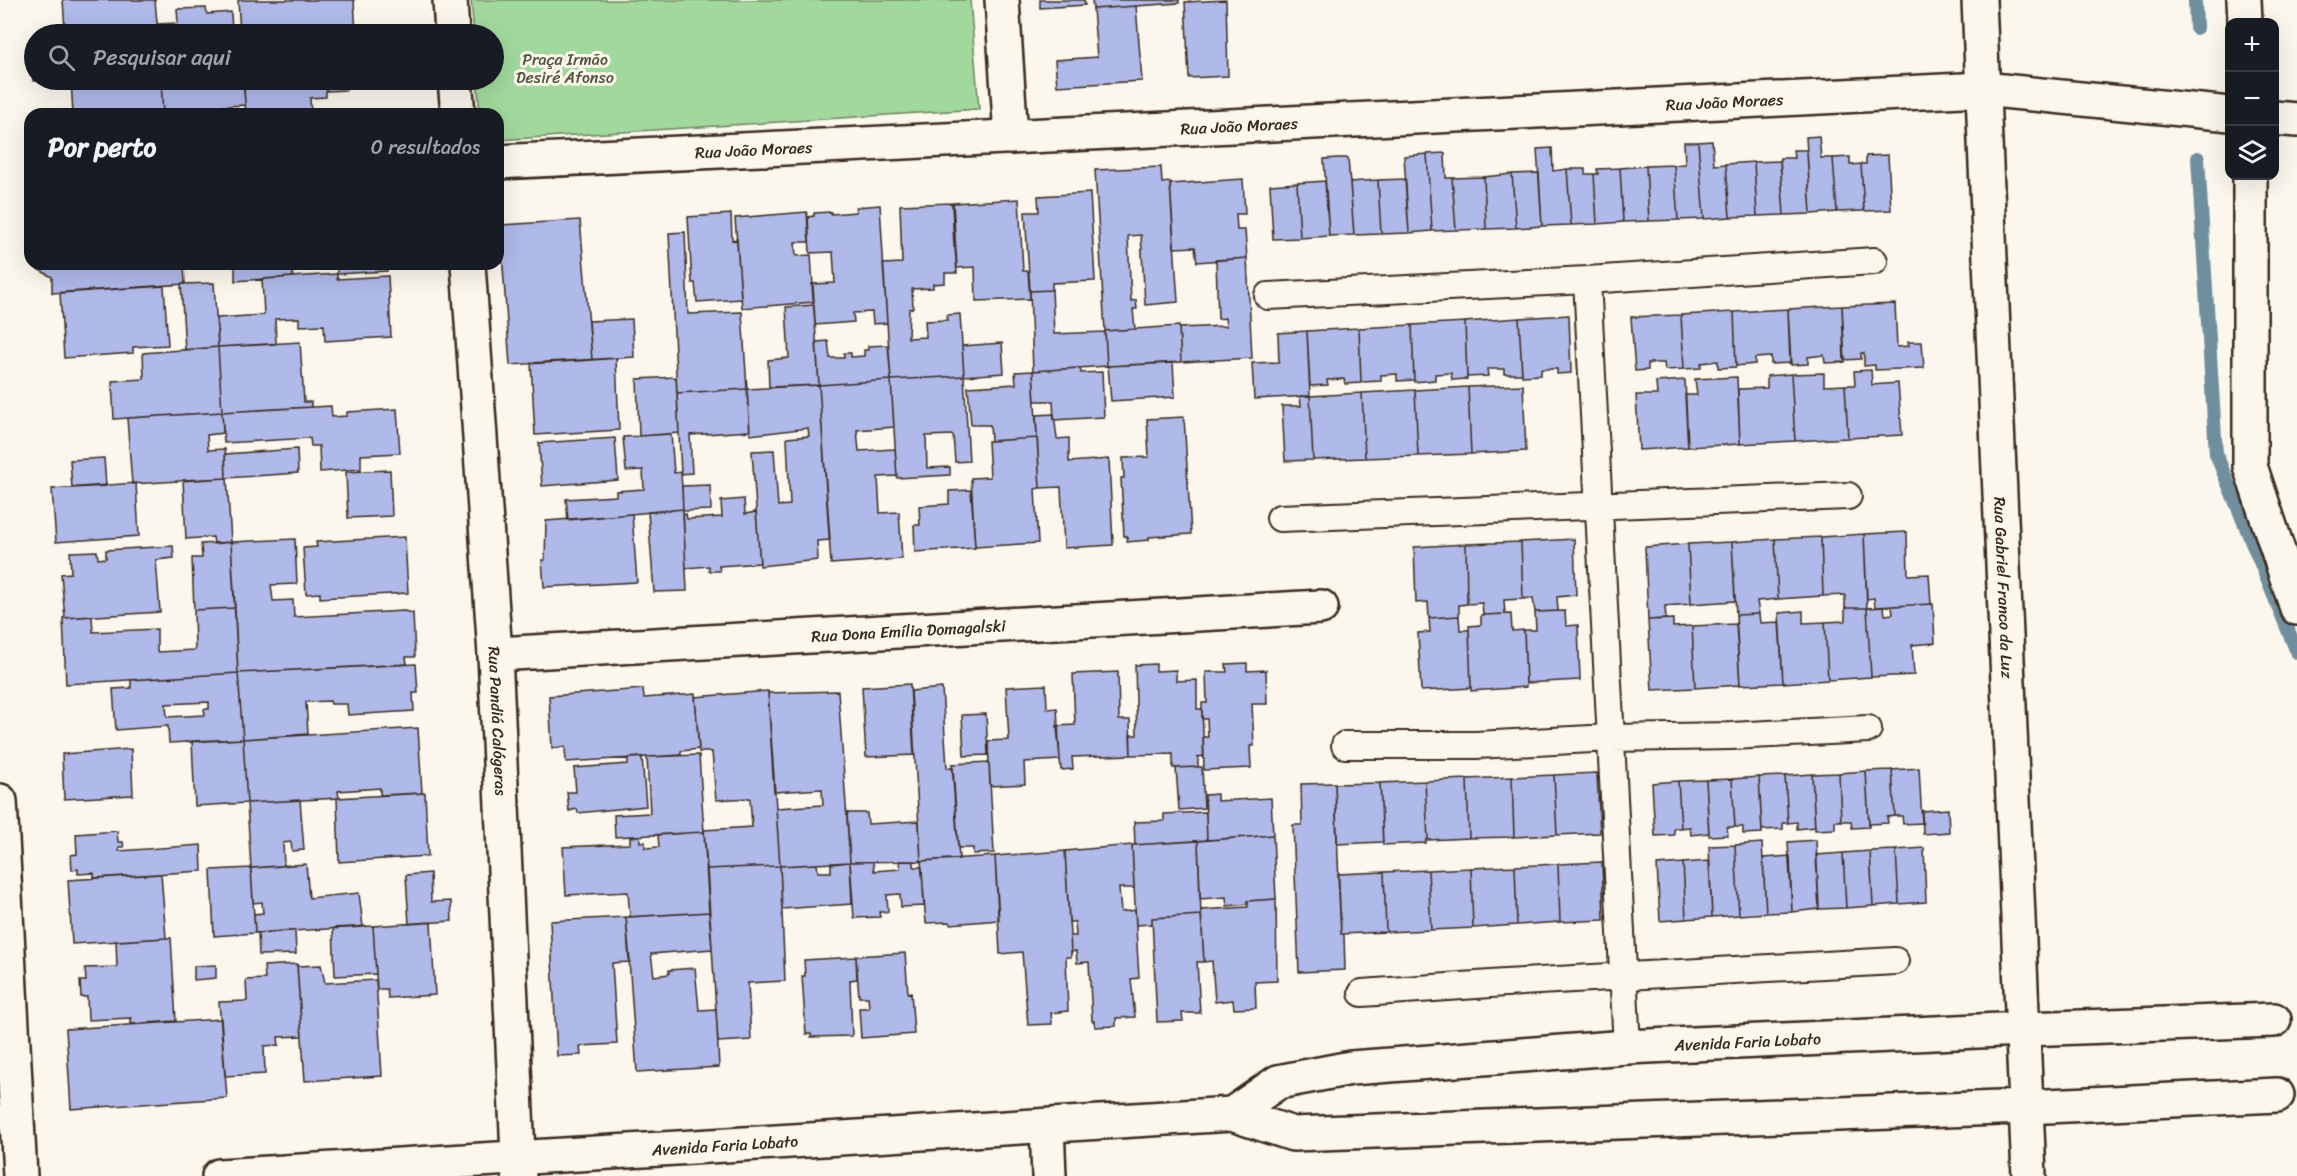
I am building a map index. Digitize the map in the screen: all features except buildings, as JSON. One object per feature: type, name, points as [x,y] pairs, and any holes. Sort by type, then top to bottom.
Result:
[{"type":"street","points":[[450,0],[451,24]]},
{"type":"street","points":[[1002,0],[1011,137]]},
{"type":"street","name":"Rua Gabriel Franco da Luz","points":[[1979,0],[2028,1176]]},
{"type":"street","points":[[2244,0],[2245,18]]},
{"type":"street","name":"Rua João Moraes","points":[[504,162],[1983,89],[2225,114]]},
{"type":"street","points":[[456,90],[457,108]]},
{"type":"street","points":[[2279,118],[2297,120]]},
{"type":"street","points":[[2250,180],[2250,466],[2297,608]]},
{"type":"street","name":"Rua Pandiá Calógeras","points":[[468,270],[495,654],[519,1167]]},
{"type":"street","name":"Rua Dona Emília Domagalski","points":[[495,654],[1321,607]]},
{"type":"street","points":[[0,801],[20,1176]]},
{"type":"street","name":"Avenida Faria Lobato","points":[[1232,1114],[1278,1082],[1351,1068],[1627,1047],[2274,1020]]},
{"type":"street","name":"Avenida Faria Lobato","points":[[219,1176],[519,1167],[1232,1114],[1293,1134],[2026,1107],[2277,1095]]},
{"type":"street","points":[[1047,1126],[1050,1176]]},
{"type":"lane","points":[[1268,296],[1587,280],[1874,261]]},
{"type":"lane","points":[[1587,280],[1627,1047]]},
{"type":"lane","points":[[1280,518],[1848,496]]},
{"type":"lane","points":[[1345,745],[1476,745],[1868,729]]},
{"type":"lane","points":[[1362,993],[1895,961]]},
{"type":"green space","name":"Praça Irmão Desiré Afonso","points":[[471,0],[970,0],[979,109],[504,140],[504,108],[479,108],[478,90],[504,90],[504,24],[473,24]]},
{"type":"waterway","points":[[2195,0],[2196,28]]},
{"type":"waterway","points":[[2198,158],[2216,454],[2297,652]]}]
